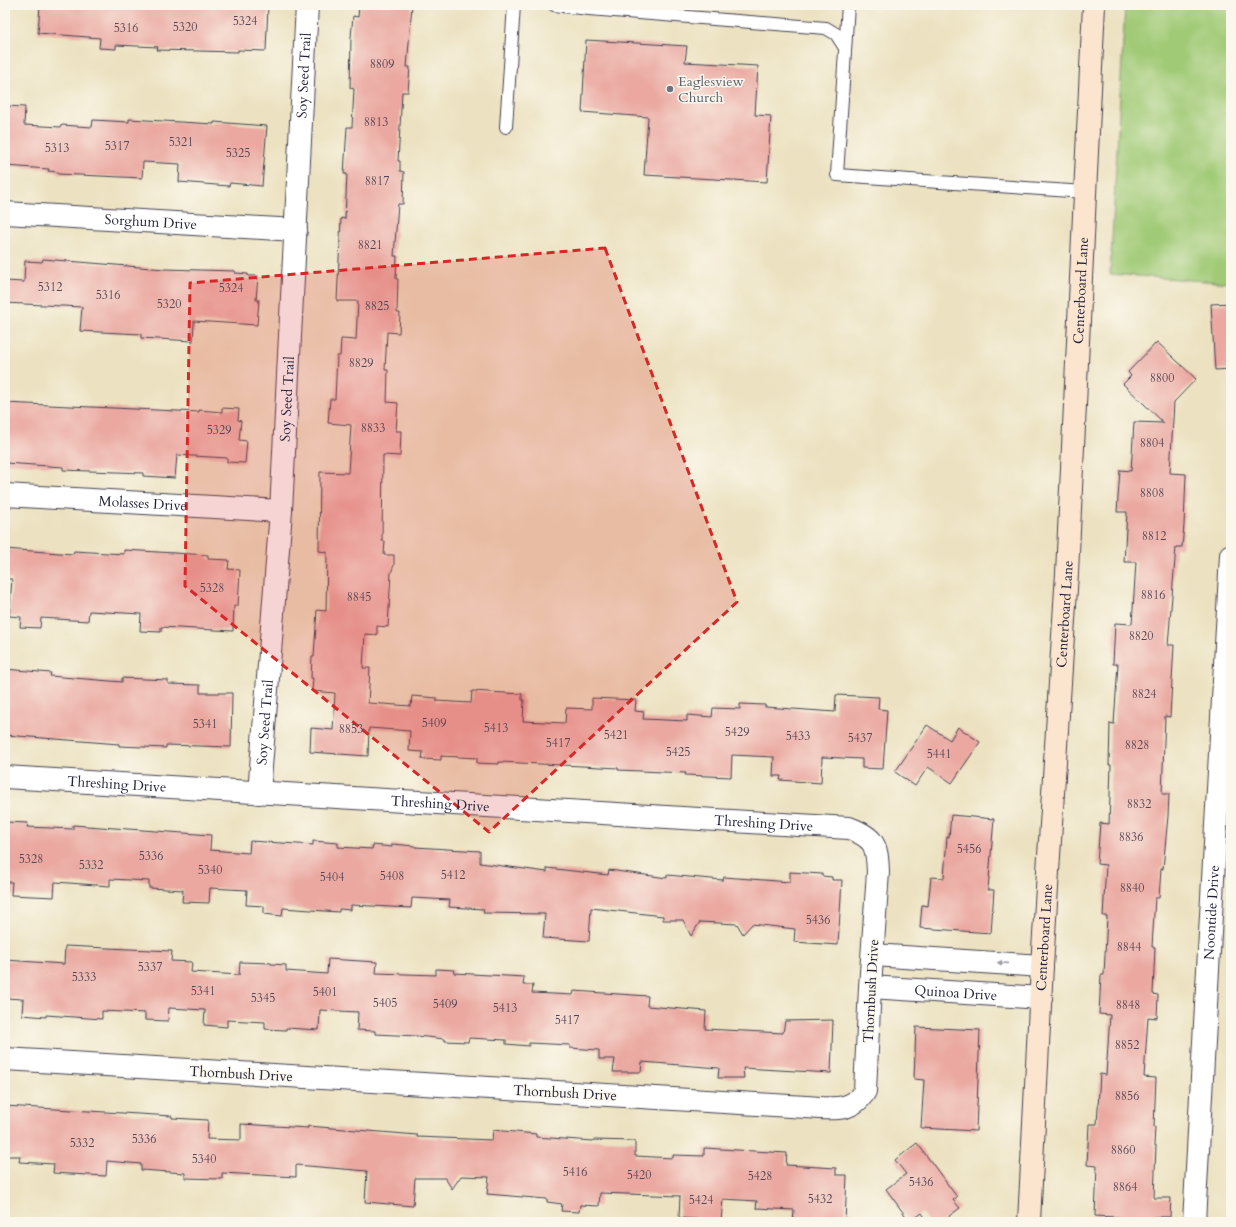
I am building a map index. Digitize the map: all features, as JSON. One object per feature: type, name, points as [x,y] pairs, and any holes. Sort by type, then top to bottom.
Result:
[{"type":"street","name":"Soy Seed Trail","points":[[260,793],[281,511],[307,5]]},
{"type":"street","name":"Centerboard Lane","points":[[1029,1222],[1042,966],[1067,573],[1094,5]]},
{"type":"street","name":"Sorghum Drive","points":[[5,213],[296,230]]},
{"type":"street","name":"Molasses Drive","points":[[5,495],[281,511]]},
{"type":"street","name":"Noontide Drive","points":[[1194,1222],[1231,555]]},
{"type":"street","name":"Threshing Drive","points":[[5,777],[849,828],[864,834],[872,840]]},
{"type":"street","name":"Thornbush Drive","points":[[5,1060],[836,1108],[849,1106],[860,1100],[865,1091],[878,872],[878,854],[872,840]]},
{"type":"street","points":[[873,955],[1042,966]]},
{"type":"street","name":"Quinoa Drive","points":[[870,987],[1041,998]]},
{"type":"lane","points":[[506,127],[514,5]]},
{"type":"lane","points":[[554,5],[826,28],[836,34],[845,48]]},
{"type":"lane","points":[[848,5],[838,175],[1086,192]]},
{"type":"highlighted area","points":[[605,248],[737,602],[489,832],[185,586],[190,283]]},
{"type":"green space","points":[[1125,5],[1231,5],[1231,283],[1110,274]]},
{"type":"building","points":[[40,5],[130,7],[130,5],[268,5],[266,51],[238,50],[238,52],[157,50],[158,47],[116,45],[116,49],[99,48],[100,38],[38,33]]},
{"type":"building","points":[[359,5],[412,5],[407,67],[410,67],[408,92],[402,92],[398,161],[400,161],[400,171],[404,172],[403,204],[398,204],[394,256],[397,256],[396,279],[398,279],[397,313],[400,313],[399,333],[387,332],[385,370],[388,370],[387,402],[398,403],[396,431],[401,431],[400,456],[383,455],[382,541],[385,541],[384,555],[394,555],[394,565],[391,573],[388,627],[377,626],[377,635],[365,634],[363,668],[370,668],[368,703],[411,706],[412,696],[437,698],[436,701],[471,703],[472,691],[522,694],[522,700],[524,700],[523,721],[565,723],[566,708],[592,709],[592,698],[636,700],[635,711],[644,712],[643,719],[687,721],[687,715],[712,717],[713,708],[740,709],[740,704],[835,712],[836,695],[879,697],[878,709],[887,710],[883,769],[862,768],[862,759],[822,757],[821,783],[780,780],[781,776],[773,776],[774,757],[732,755],[731,777],[685,775],[686,773],[618,770],[618,768],[582,766],[499,762],[499,764],[477,763],[477,758],[441,756],[441,760],[422,759],[423,752],[409,751],[410,731],[369,728],[368,756],[310,752],[311,728],[333,730],[335,693],[312,691],[313,678],[311,678],[317,610],[326,611],[327,552],[319,551],[320,472],[348,473],[351,425],[328,423],[330,399],[335,399],[337,356],[340,356],[341,339],[356,340],[358,301],[337,301],[341,218],[345,219],[347,174],[344,174],[347,127],[352,127],[354,89],[350,88],[351,37],[353,16],[358,17]]},
{"type":"building","name":"Eaglesview Church","points":[[586,40],[687,46],[685,62],[758,66],[755,115],[771,116],[767,182],[644,175],[648,117],[582,112]]},
{"type":"building","points":[[5,106],[25,107],[24,125],[92,127],[93,120],[129,122],[129,119],[214,124],[214,122],[267,126],[262,186],[230,183],[229,186],[179,182],[180,164],[143,162],[142,178],[58,174],[58,172],[48,171],[49,169],[5,166]]},
{"type":"building","points":[[43,259],[164,269],[235,271],[235,273],[248,274],[248,276],[258,276],[256,300],[259,300],[257,325],[194,321],[193,341],[141,338],[141,334],[80,331],[82,307],[5,303],[5,281],[24,282],[25,261],[42,262]]},
{"type":"building","points":[[1231,303],[1231,369],[1215,370],[1211,304]]},
{"type":"building","points":[[1157,342],[1196,379],[1174,402],[1170,473],[1186,474],[1184,525],[1182,547],[1176,547],[1168,645],[1174,645],[1170,717],[1165,716],[1162,794],[1169,794],[1168,816],[1159,898],[1155,898],[1152,947],[1155,947],[1153,994],[1158,995],[1157,1018],[1148,1017],[1144,1077],[1156,1078],[1154,1198],[1171,1198],[1170,1217],[1154,1217],[1153,1219],[1095,1216],[1097,1166],[1087,1165],[1089,1124],[1097,1124],[1100,1074],[1106,1075],[1110,1015],[1099,1014],[1101,975],[1104,975],[1107,916],[1103,916],[1106,865],[1097,864],[1100,823],[1109,824],[1111,765],[1109,765],[1110,723],[1114,724],[1118,664],[1113,664],[1115,623],[1132,624],[1136,562],[1124,562],[1127,512],[1117,512],[1120,470],[1131,471],[1134,422],[1164,423],[1123,384],[1131,376],[1128,372]]},
{"type":"building","points":[[5,403],[199,412],[199,410],[222,412],[222,408],[239,409],[238,420],[241,421],[239,440],[247,441],[245,463],[227,462],[227,458],[177,455],[175,478],[143,476],[143,473],[63,470],[63,467],[5,463]]},
{"type":"building","points":[[5,549],[73,554],[74,551],[124,554],[124,550],[208,555],[208,559],[229,560],[228,569],[240,570],[238,606],[234,606],[233,631],[161,627],[161,632],[140,631],[141,614],[89,611],[88,621],[41,618],[40,628],[20,627],[21,617],[9,616],[12,579],[5,579]]},
{"type":"building","points":[[5,669],[51,673],[50,676],[122,682],[122,678],[168,680],[168,684],[200,685],[200,693],[232,693],[231,747],[166,745],[166,748],[119,746],[119,744],[5,735]]},
{"type":"building","points":[[927,725],[950,740],[958,727],[980,742],[952,783],[928,767],[915,786],[895,772]]},
{"type":"building","points":[[951,815],[994,819],[988,890],[994,890],[991,933],[920,928],[922,905],[928,906],[931,877],[944,878],[947,837],[949,837]]},
{"type":"building","points":[[5,822],[28,823],[27,827],[73,829],[73,825],[211,835],[210,850],[249,853],[250,841],[313,845],[313,841],[338,843],[338,847],[372,849],[373,845],[392,847],[392,844],[480,851],[480,863],[547,872],[547,868],[608,875],[609,870],[667,878],[667,875],[723,880],[724,877],[790,882],[790,872],[822,874],[822,876],[832,877],[832,880],[842,880],[838,945],[794,942],[795,929],[752,924],[743,934],[737,924],[700,922],[691,936],[683,920],[663,920],[663,916],[591,908],[589,941],[543,938],[545,914],[483,913],[484,909],[449,907],[450,900],[412,898],[411,908],[351,905],[351,910],[339,909],[339,912],[283,908],[282,916],[264,914],[264,906],[246,905],[247,890],[210,888],[209,903],[182,902],[183,890],[149,888],[149,881],[110,879],[110,886],[55,882],[54,897],[11,895],[12,882],[5,882]]},
{"type":"building","points":[[65,946],[172,951],[171,961],[192,962],[191,972],[239,975],[240,962],[286,965],[286,971],[327,974],[328,959],[377,962],[376,973],[436,975],[436,969],[455,970],[454,973],[524,977],[523,985],[533,985],[532,993],[573,995],[574,991],[648,996],[647,1006],[706,1011],[705,1029],[783,1033],[785,1021],[833,1020],[831,1073],[743,1068],[744,1078],[718,1078],[719,1068],[642,1062],[641,1072],[613,1072],[615,1059],[599,1059],[599,1050],[570,1048],[570,1045],[529,1043],[529,1046],[506,1044],[506,1040],[469,1038],[468,1042],[445,1041],[445,1039],[417,1036],[375,1034],[375,1031],[357,1030],[358,1012],[320,1010],[319,1030],[286,1028],[286,1030],[265,1029],[265,1022],[227,1020],[227,1027],[204,1025],[205,1010],[169,1008],[168,1021],[145,1020],[145,1013],[102,1011],[102,1019],[22,1015],[23,999],[5,998],[5,960],[64,964]]},
{"type":"building","points":[[916,1027],[980,1030],[976,1131],[921,1128],[924,1080],[914,1079]]},
{"type":"building","points":[[5,1106],[172,1116],[172,1118],[208,1120],[207,1139],[241,1140],[241,1124],[308,1128],[308,1126],[417,1135],[417,1137],[492,1140],[493,1130],[536,1134],[536,1137],[593,1141],[635,1141],[635,1156],[673,1158],[673,1155],[704,1156],[704,1148],[787,1153],[786,1165],[836,1168],[836,1175],[847,1175],[845,1222],[793,1222],[794,1210],[756,1208],[757,1201],[723,1199],[721,1221],[679,1218],[680,1196],[600,1193],[599,1206],[580,1205],[579,1212],[561,1211],[562,1204],[547,1202],[547,1199],[487,1194],[489,1177],[461,1176],[452,1189],[445,1178],[415,1178],[413,1206],[365,1202],[367,1171],[296,1165],[296,1177],[222,1173],[222,1179],[185,1178],[185,1173],[141,1170],[141,1164],[107,1161],[106,1176],[53,1173],[54,1164],[19,1162],[20,1156],[5,1156]]},
{"type":"building","points":[[917,1143],[957,1197],[953,1200],[960,1208],[941,1222],[928,1222],[922,1213],[910,1222],[886,1189],[906,1174],[895,1160]]},
{"type":"place","name":"Eaglesview Church","points":[[670,89]]}]
